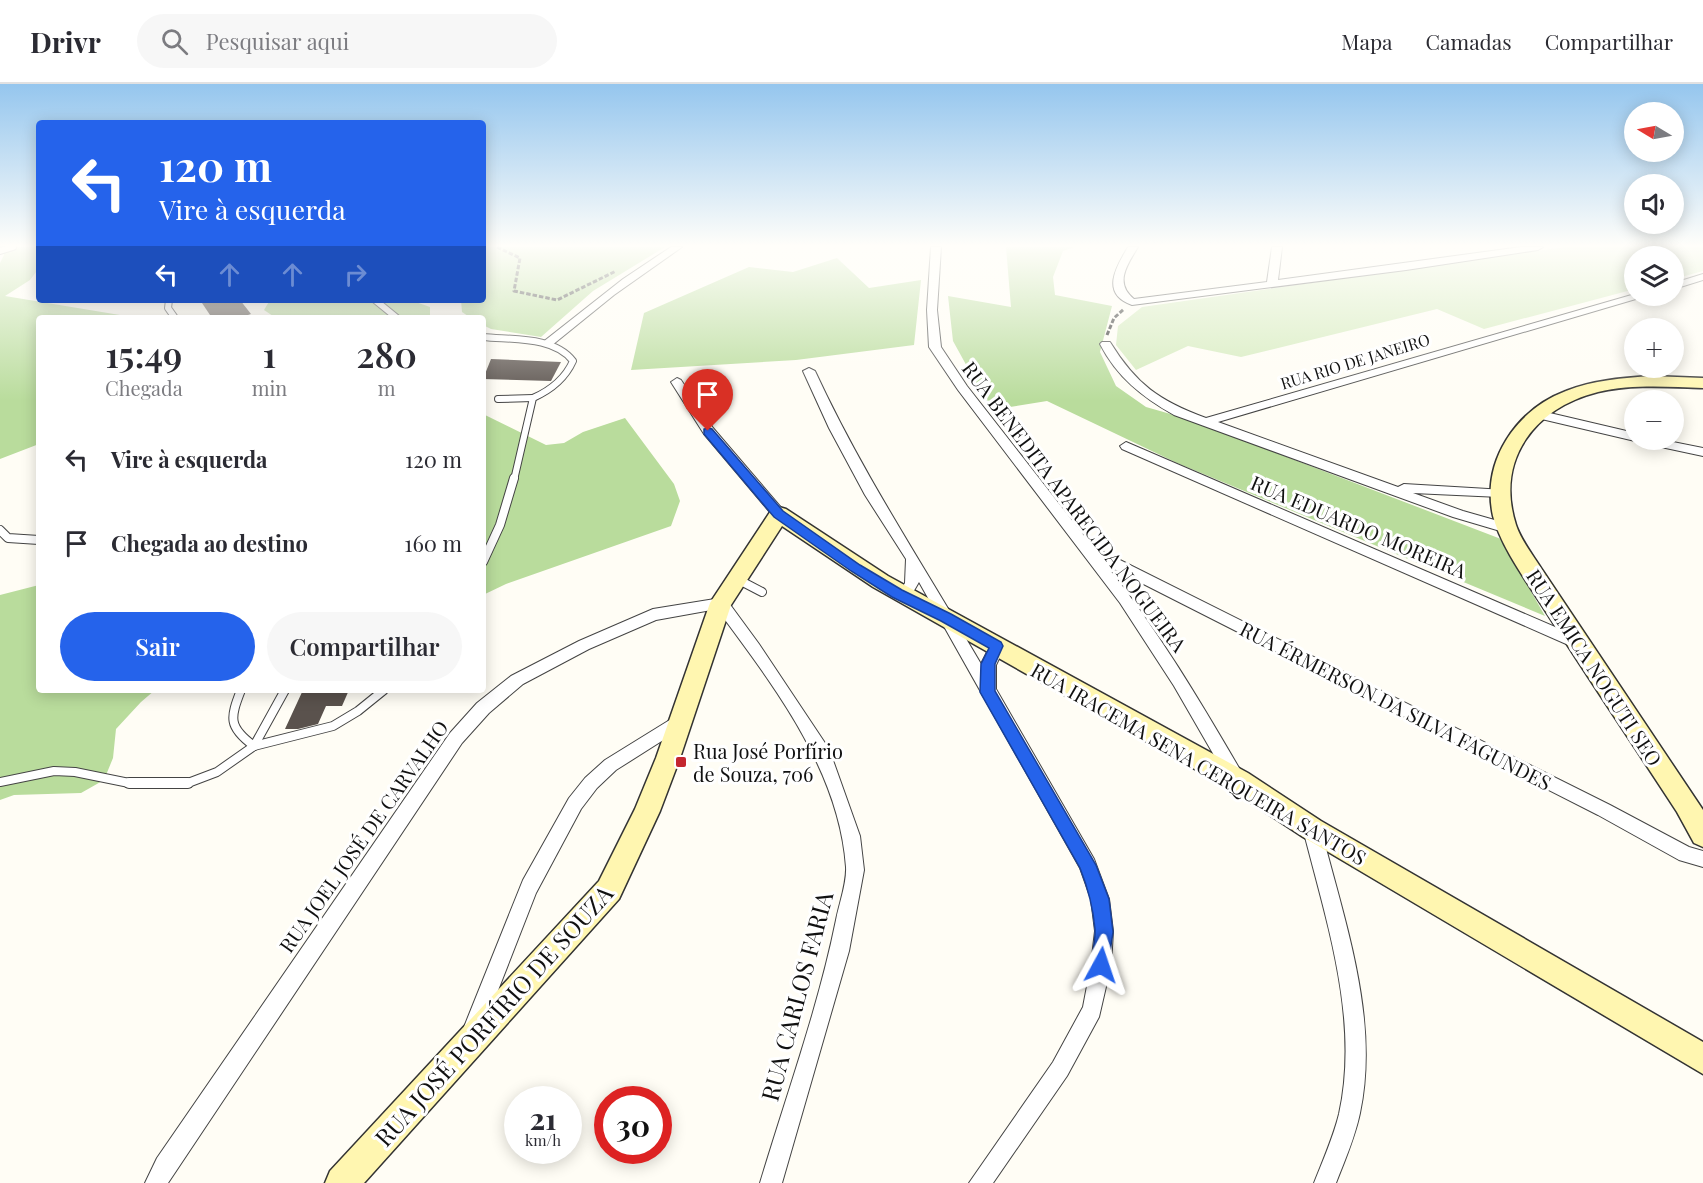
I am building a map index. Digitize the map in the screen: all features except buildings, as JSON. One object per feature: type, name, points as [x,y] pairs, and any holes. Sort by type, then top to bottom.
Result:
[{"type":"main road","name":"RUA EMICA NOGUTI SEO","points":[[1703,383],[1644,382],[1595,388],[1572,394],[1537,414],[1522,429],[1507,452],[1501,468],[1500,493],[1507,528],[1542,590],[1694,810],[1703,835]]},
{"type":"main road","name":"RUA JOSÉ PORFÍRIO DE SOUZA","points":[[342,1183],[609,890],[647,811],[722,603],[779,514]]},
{"type":"main road","name":"RUA IRACEMA SENA CERQUEIRA SANTOS","points":[[779,514],[855,568],[903,597],[946,617],[1239,781],[1312,829],[1703,1059]]},
{"type":"street","points":[[547,344],[606,298]]},
{"type":"street","name":"RUA BENEDITA APARECIDA NOGUEIRA","points":[[933,298],[935,347],[962,388],[1089,550],[1180,682],[1239,781]]},
{"type":"street","points":[[1127,298],[1132,302],[1163,298]]},
{"type":"street","name":"RUA RIO DE JANEIRO","points":[[1206,422],[1624,301]]},
{"type":"street","points":[[1106,344],[1114,363],[1128,378],[1153,398],[1178,412],[1458,514],[1507,528]]},
{"type":"street","points":[[808,371],[862,476],[912,558],[1088,865],[1100,899],[1104,932],[1101,965],[1092,1011],[1060,1069],[980,1183]]},
{"type":"street","name":"RUA IRACEMA SENA CERQUEIRA SANTOS","points":[[677,382],[708,431],[779,514]]},
{"type":"street","points":[[1252,409],[1245,418],[1246,426],[1257,440]]},
{"type":"street","points":[[1537,414],[1624,434]]},
{"type":"street","name":"RUA EDUARDO MOREIRA","points":[[1125,446],[1578,642]]},
{"type":"street","points":[[1684,449],[1703,453]]},
{"type":"street","points":[[1380,484],[1429,490],[1500,493]]},
{"type":"street","name":"RUA ÉRMERSON DA SILVA FAGUNDES","points":[[1089,550],[1604,810],[1685,854],[1703,859]]},
{"type":"street","points":[[903,597],[912,583],[912,558]]},
{"type":"street","name":"RUA JOEL JOSÉ DE CARVALHO","points":[[156,1183],[165,1166],[402,816],[456,738],[483,708],[518,680],[584,645],[653,615],[722,603]]},
{"type":"street","name":"RUA CARLOS FARIA","points":[[722,603],[823,754],[851,836],[855,870],[839,951],[771,1183]]},
{"type":"street","points":[[988,692],[988,664],[997,646]]},
{"type":"street","points":[[466,1047],[505,941],[537,871],[565,819],[591,783],[615,762],[681,720]]},
{"type":"street","points":[[1312,829],[1350,992],[1356,1066],[1351,1106],[1325,1183]]},
{"type":"lane","points":[[379,303],[393,315]]},
{"type":"lane","points":[[486,337],[547,344],[570,354],[573,361],[571,369],[544,394],[533,398],[498,399]]},
{"type":"lane","points":[[486,557],[510,495],[533,398]]},
{"type":"lane","points":[[0,530],[8,538],[36,540]]},
{"type":"lane","points":[[737,579],[762,592]]},
{"type":"lane","points":[[240,693],[236,703],[234,728],[237,734],[254,746]]},
{"type":"lane","points":[[254,746],[283,693]]},
{"type":"lane","points":[[0,782],[54,771],[75,772],[134,784],[188,783],[217,772],[254,746],[333,726],[358,711],[380,693]]},
{"type":"path","points":[[1106,344],[1114,318],[1132,302]]},
{"type":"green space","points":[[0,298],[19,298],[36,301],[36,303],[120,315],[36,315],[36,445],[0,459]]},
{"type":"green space","points":[[486,298],[585,298],[541,337],[491,329],[486,326],[486,315],[466,315],[462,312],[461,303],[486,303]]},
{"type":"green space","points":[[678,298],[919,298],[914,345],[796,360],[631,370],[644,313]]},
{"type":"green space","points":[[948,298],[1011,307],[1010,298],[1072,298],[1112,306],[1100,352],[1116,386],[1146,407],[1188,419],[1501,539],[1545,616],[1177,463],[1047,401],[991,410],[953,341]]},
{"type":"green space","points":[[1203,298],[1600,298],[1484,329],[1437,309],[1241,357],[1188,346],[1136,370],[1116,345],[1118,326],[1142,307]]},
{"type":"green space","points":[[268,303],[419,303],[430,307],[430,315],[272,315],[264,310]]},
{"type":"green space","points":[[486,415],[546,445],[564,443],[583,432],[625,418],[674,484],[680,501],[671,526],[506,584],[486,594]]},
{"type":"green space","points":[[36,586],[36,693],[152,693],[116,729],[113,758],[104,780],[81,793],[14,795],[0,800],[0,595]]},
{"type":"place","name":"Rua José Porfírio de Souza, 706","points":[[681,762]]},
{"type":"route","points":[[708,431],[779,514],[855,568],[897,594],[946,617],[997,646],[988,664],[988,692],[1088,865],[1100,899],[1104,932],[1101,965]]}]
